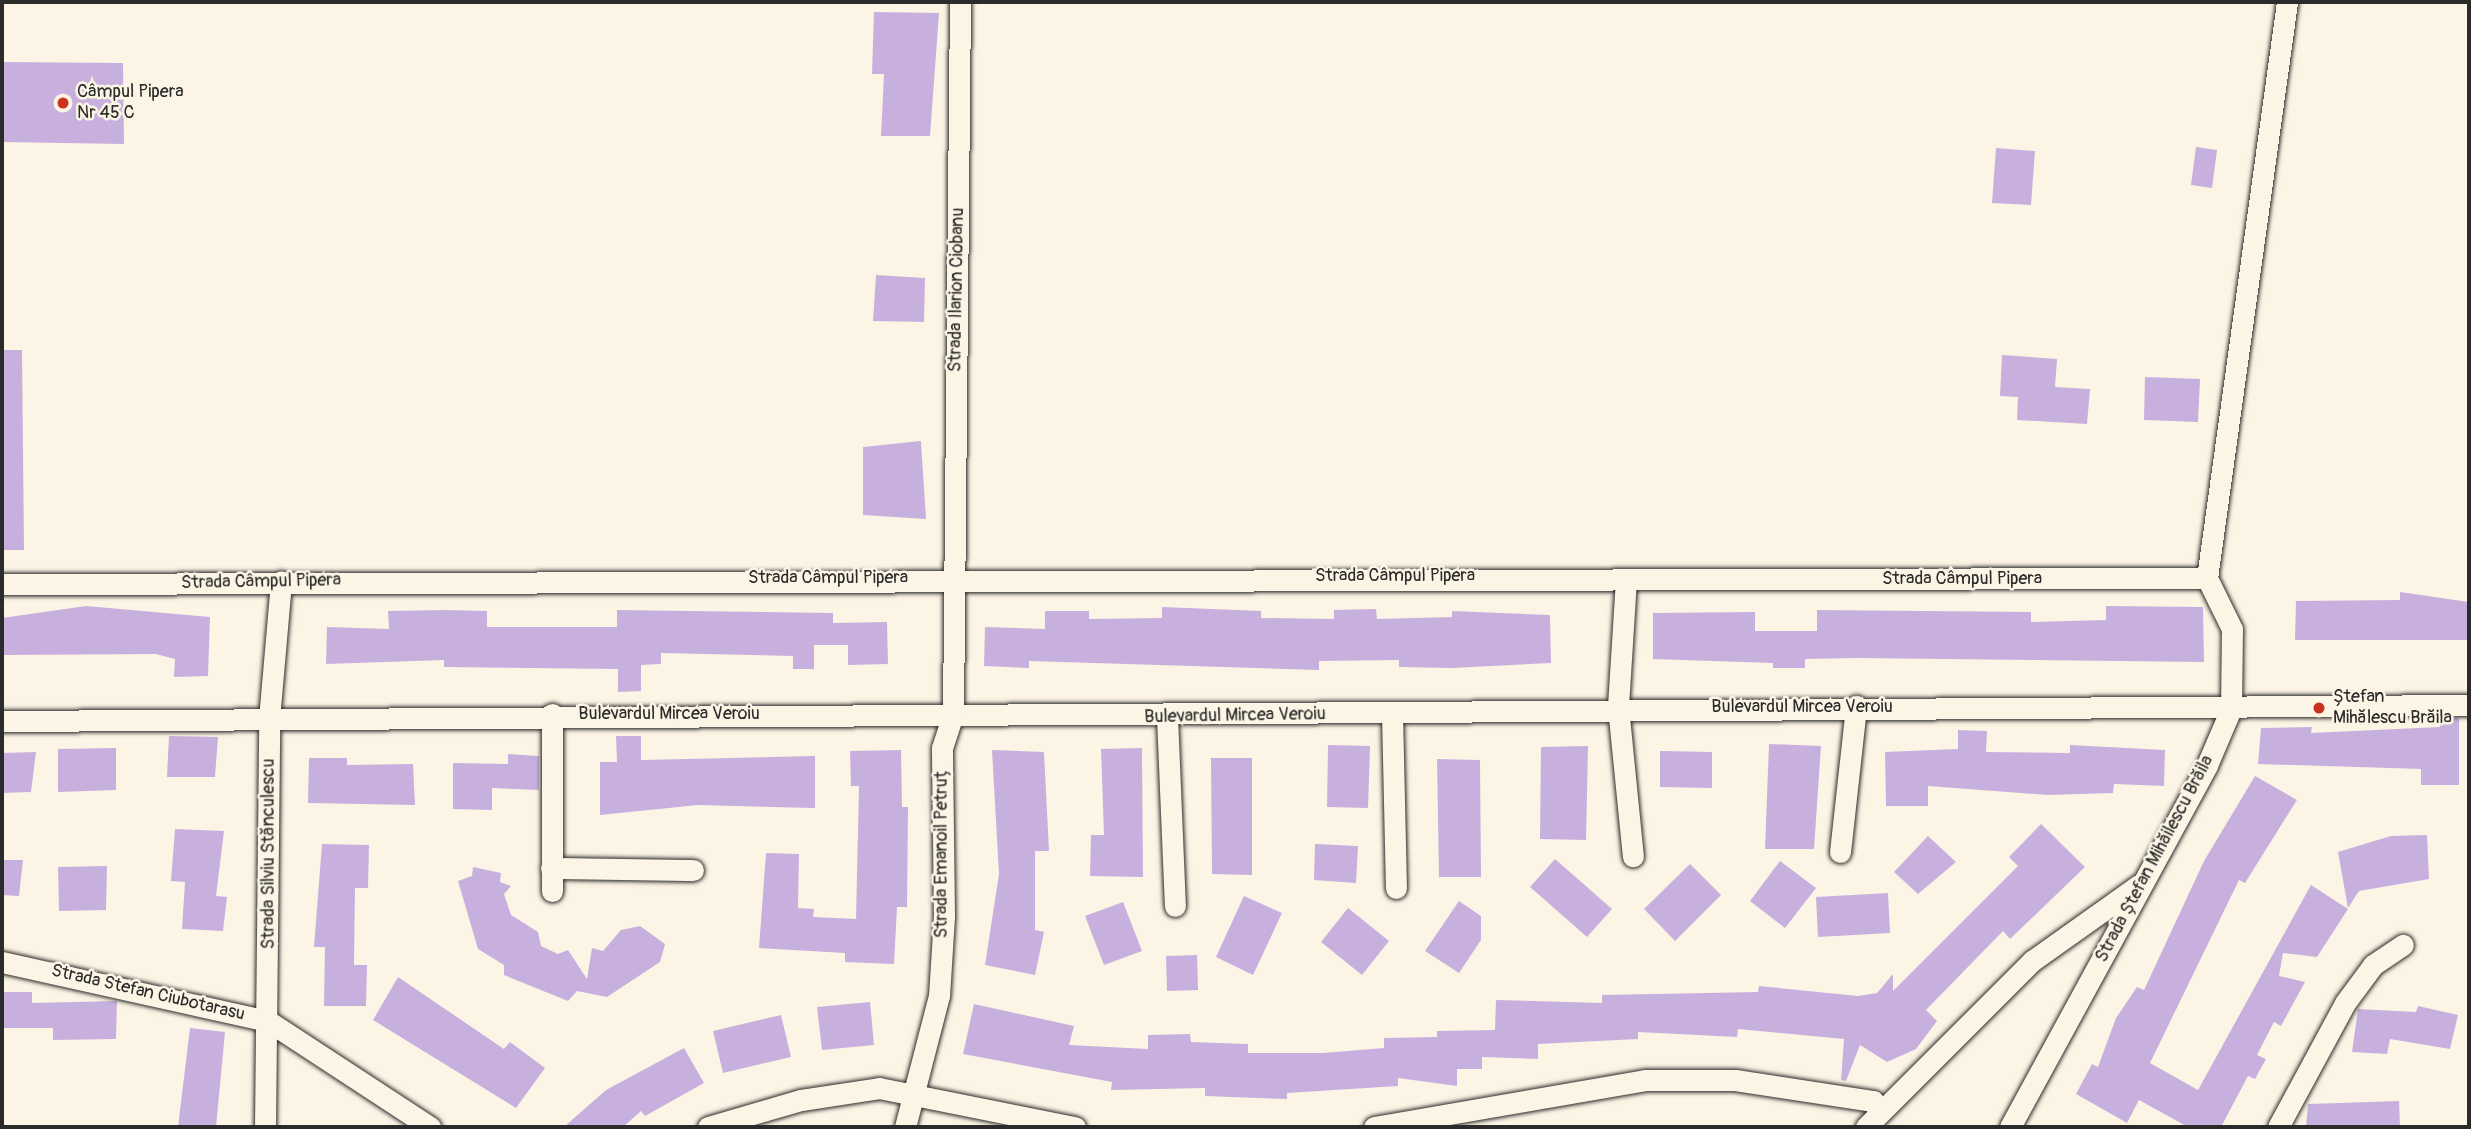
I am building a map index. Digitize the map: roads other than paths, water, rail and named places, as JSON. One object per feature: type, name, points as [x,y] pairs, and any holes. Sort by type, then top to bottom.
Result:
[{"type":"street","name":"Strada Ilarion Ciobanu","points":[[951,577],[960,2]]},
{"type":"street","points":[[2207,578],[2287,2]]},
{"type":"street","name":"Strada Câmpul Pipera","points":[[2,584],[951,577],[2207,578]]},
{"type":"street","name":"Strada Emanoil Petruț","points":[[905,1127],[939,996],[942,748],[953,715],[951,577]]},
{"type":"street","name":"Strada Ștefan Mihăilescu Brăila","points":[[2010,1127],[2144,882],[2231,709],[2232,629],[2207,578]]},
{"type":"street","points":[[1626,579],[1618,707],[1633,856]]},
{"type":"street","name":"Strada Silviu Stănculescu","points":[[265,1127],[270,719],[281,582]]},
{"type":"street","name":"Bulevardul Mircea Veroiu","points":[[2,721],[552,714],[1167,717],[1618,707],[2231,709],[2469,705]]},
{"type":"street","points":[[1840,852],[1856,706]]},
{"type":"street","points":[[1392,713],[1396,888]]},
{"type":"street","points":[[552,714],[552,891]]},
{"type":"street","points":[[1167,717],[1175,906]]},
{"type":"street","points":[[551,867],[693,870]]},
{"type":"street","points":[[1872,1119],[2032,961],[2144,882]]},
{"type":"street","points":[[2278,1127],[2345,1003],[2372,965],[2403,945]]},
{"type":"street","name":"Strada Stefan Ciubotarasu","points":[[2,962],[268,1021],[430,1127]]},
{"type":"street","points":[[1374,1127],[1645,1080],[1735,1080],[1873,1101],[1872,1119]]},
{"type":"street","points":[[708,1127],[850,1090],[912,1097],[1075,1127]]},
{"type":"place","name":"Câmpul Pipera Nr 45 C","points":[[63,103]]},
{"type":"place","name":"Ștefan Mihălescu Brăila","points":[[2319,708]]}]
